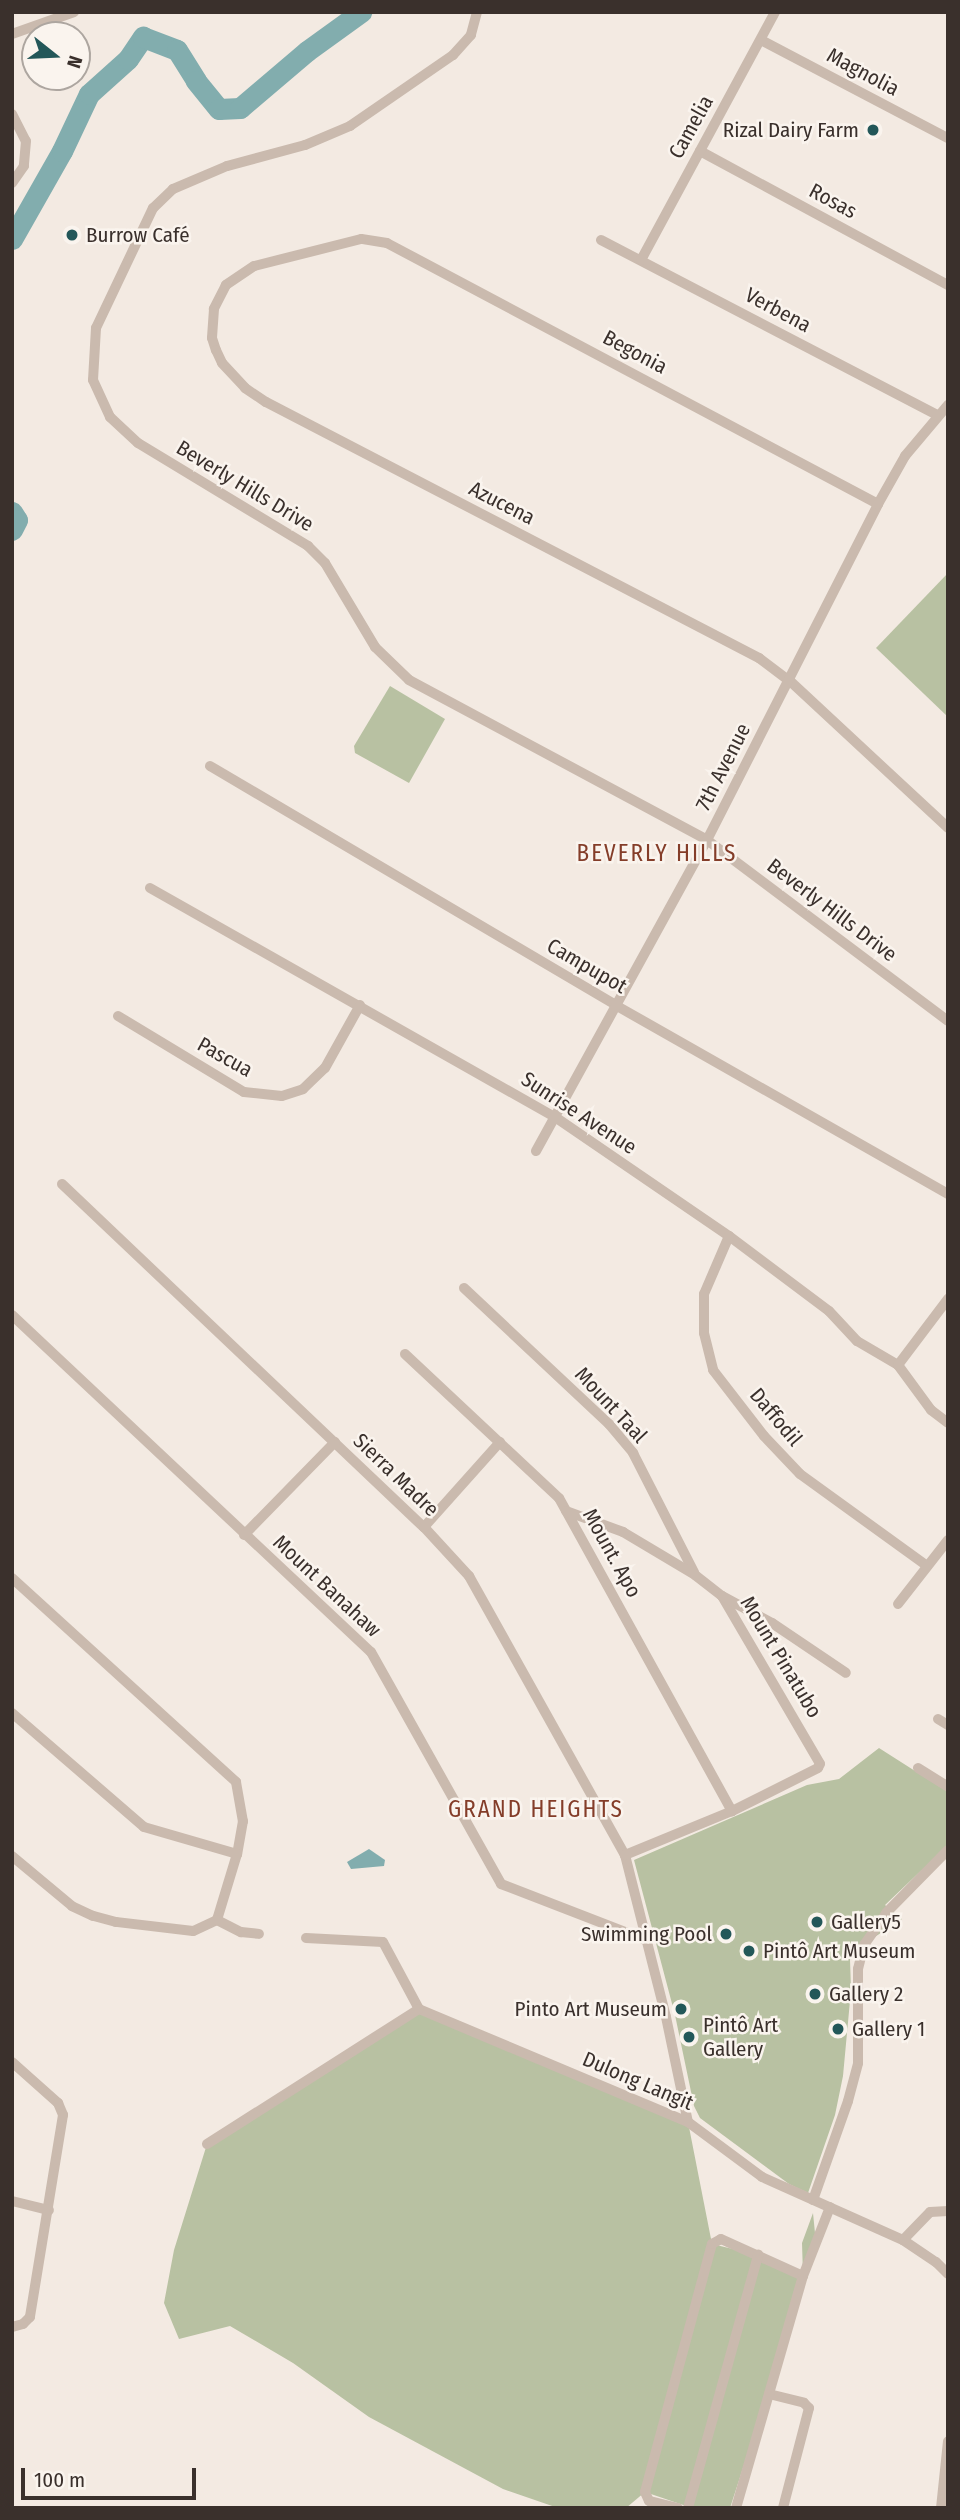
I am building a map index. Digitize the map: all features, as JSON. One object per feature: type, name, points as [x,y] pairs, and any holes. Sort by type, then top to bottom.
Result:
[{"type":"street","points":[[12,34],[75,12]]},
{"type":"street","name":"Beverly Hills Drive","points":[[477,12],[471,35],[453,55],[350,126],[305,145],[227,166],[173,189],[153,208],[96,328],[93,380],[110,417],[138,443],[308,546],[325,563],[375,647],[409,681],[707,840],[948,1021]]},
{"type":"street","name":"Camelia","points":[[641,260],[775,12]]},
{"type":"street","name":"Magnolia","points":[[761,40],[948,138]]},
{"type":"street","points":[[12,114],[26,141],[24,166],[12,183]]},
{"type":"street","name":"Rosas","points":[[700,151],[948,285]]},
{"type":"street","name":"Azucena","points":[[372,240],[360,239],[273,258],[237,275],[220,296],[212,324],[216,349],[232,376],[266,402],[759,658],[790,681],[948,828]]},
{"type":"street","name":"Begonia","points":[[372,240],[387,243],[878,504]]},
{"type":"street","name":"Verbena","points":[[601,240],[937,415]]},
{"type":"street","name":"7th Avenue","points":[[536,1151],[707,840],[878,504],[905,456],[948,405]]},
{"type":"street","name":"Campupot","points":[[210,766],[617,1006],[948,1194]]},
{"type":"street","name":"Sunrise Avenue","points":[[150,888],[360,1004],[555,1117],[729,1236],[829,1311],[857,1341],[898,1365],[931,1410],[948,1423]]},
{"type":"street","name":"Pascua","points":[[118,1016],[244,1092],[282,1097],[303,1089],[325,1068],[360,1004]]},
{"type":"street","name":"Sierra Madre","points":[[62,1184],[424,1527],[469,1576],[625,1855],[688,2122]]},
{"type":"street","name":"Daffodil","points":[[729,1236],[704,1294],[704,1333],[713,1370],[764,1436],[800,1474],[927,1566]]},
{"type":"street","name":"Mount Taal","points":[[464,1288],[608,1424],[625,1444],[695,1574]]},
{"type":"street","points":[[898,1365],[948,1298]]},
{"type":"street","name":"Mount Banahaw","points":[[12,1315],[371,1652],[501,1885],[646,1940]]},
{"type":"street","name":"Mount. Apo","points":[[405,1354],[559,1498],[732,1811]]},
{"type":"street","points":[[424,1527],[500,1441]]},
{"type":"street","points":[[244,1535],[335,1443]]},
{"type":"street","name":"Mount Pinatubo","points":[[566,1511],[623,1532],[695,1574],[722,1595],[818,1758],[818,1768],[732,1811]]},
{"type":"street","points":[[898,1604],[948,1540]]},
{"type":"street","points":[[12,1578],[236,1783],[243,1821],[237,1854],[217,1920],[193,1931],[116,1922],[93,1916],[72,1906],[12,1856]]},
{"type":"street","points":[[722,1595],[772,1623],[846,1672]]},
{"type":"street","points":[[12,1713],[144,1827],[237,1854]]},
{"type":"street","points":[[918,1768],[948,1787]]},
{"type":"street","points":[[625,1855],[732,1811]]},
{"type":"street","points":[[813,2200],[848,2101],[858,2063],[858,1969],[864,1945],[886,1913],[948,1850]]},
{"type":"street","points":[[217,1920],[241,1932],[259,1934]]},
{"type":"street","points":[[207,2144],[419,2009],[383,1942],[306,1938]]},
{"type":"street","name":"Dulong Langit","points":[[419,2009],[688,2122],[762,2177],[903,2240],[948,2274]]},
{"type":"street","points":[[12,2062],[58,2103],[63,2115],[30,2317],[23,2324],[12,2326]]},
{"type":"street","points":[[12,2201],[49,2210]]},
{"type":"street","points":[[736,2508],[803,2276],[830,2207]]},
{"type":"street","points":[[903,2240],[919,2220],[930,2213],[948,2211]]},
{"type":"street","points":[[678,2508],[649,2501],[645,2492],[712,2244],[721,2239],[803,2276]]},
{"type":"street","points":[[688,2508],[758,2255]]},
{"type":"street","points":[[769,2394],[804,2403],[809,2408],[783,2508]]},
{"type":"street","points":[[941,2508],[948,2441]]},
{"type":"green space","points":[[948,573],[948,717],[876,648]]},
{"type":"green space","points":[[390,686],[445,719],[409,783],[355,753],[354,746]]},
{"type":"green space","points":[[879,1748],[948,1792],[948,1845],[885,1905],[902,1919],[855,1950],[850,1959],[851,1990],[843,2076],[835,2115],[808,2193],[789,2184],[700,2118],[694,2106],[675,2015],[634,1860],[807,1785],[839,1779]]},
{"type":"green space","points":[[419,2009],[688,2122],[712,2244],[758,2255],[803,2275],[802,2243],[813,2213],[816,2243],[730,2508],[692,2508],[645,2492],[626,2508],[558,2508],[503,2489],[369,2417],[293,2363],[230,2326],[179,2339],[164,2303],[174,2250],[207,2144]]},
{"type":"water","points":[[369,1849],[385,1860],[384,1866],[351,1869],[347,1862]]},
{"type":"waterway","points":[[12,239],[62,151],[89,94],[128,59],[143,37],[177,50],[196,81],[219,109],[240,108],[307,51],[361,12]]},
{"type":"waterway","points":[[12,512],[17,520],[12,530]]},
{"type":"place","name":"Rizal Dairy Farm","points":[[873,130]]},
{"type":"place","name":"Burrow Café","points":[[72,235]]},
{"type":"place","name":"Gallery5","points":[[817,1922]]},
{"type":"place","name":"Swimming Pool","points":[[726,1934]]},
{"type":"place","name":"Pintô Art Museum","points":[[749,1951]]},
{"type":"place","name":"Gallery 2","points":[[815,1994]]},
{"type":"place","name":"Pinto Art Museum","points":[[681,2009]]},
{"type":"place","name":"Gallery 1","points":[[838,2029]]},
{"type":"place","name":"Pintô Art Gallery","points":[[689,2037]]},
{"type":"district","name":"BEVERLY HILLS","points":[[657,853]]},
{"type":"district","name":"GRAND HEIGHTS","points":[[536,1809]]}]
